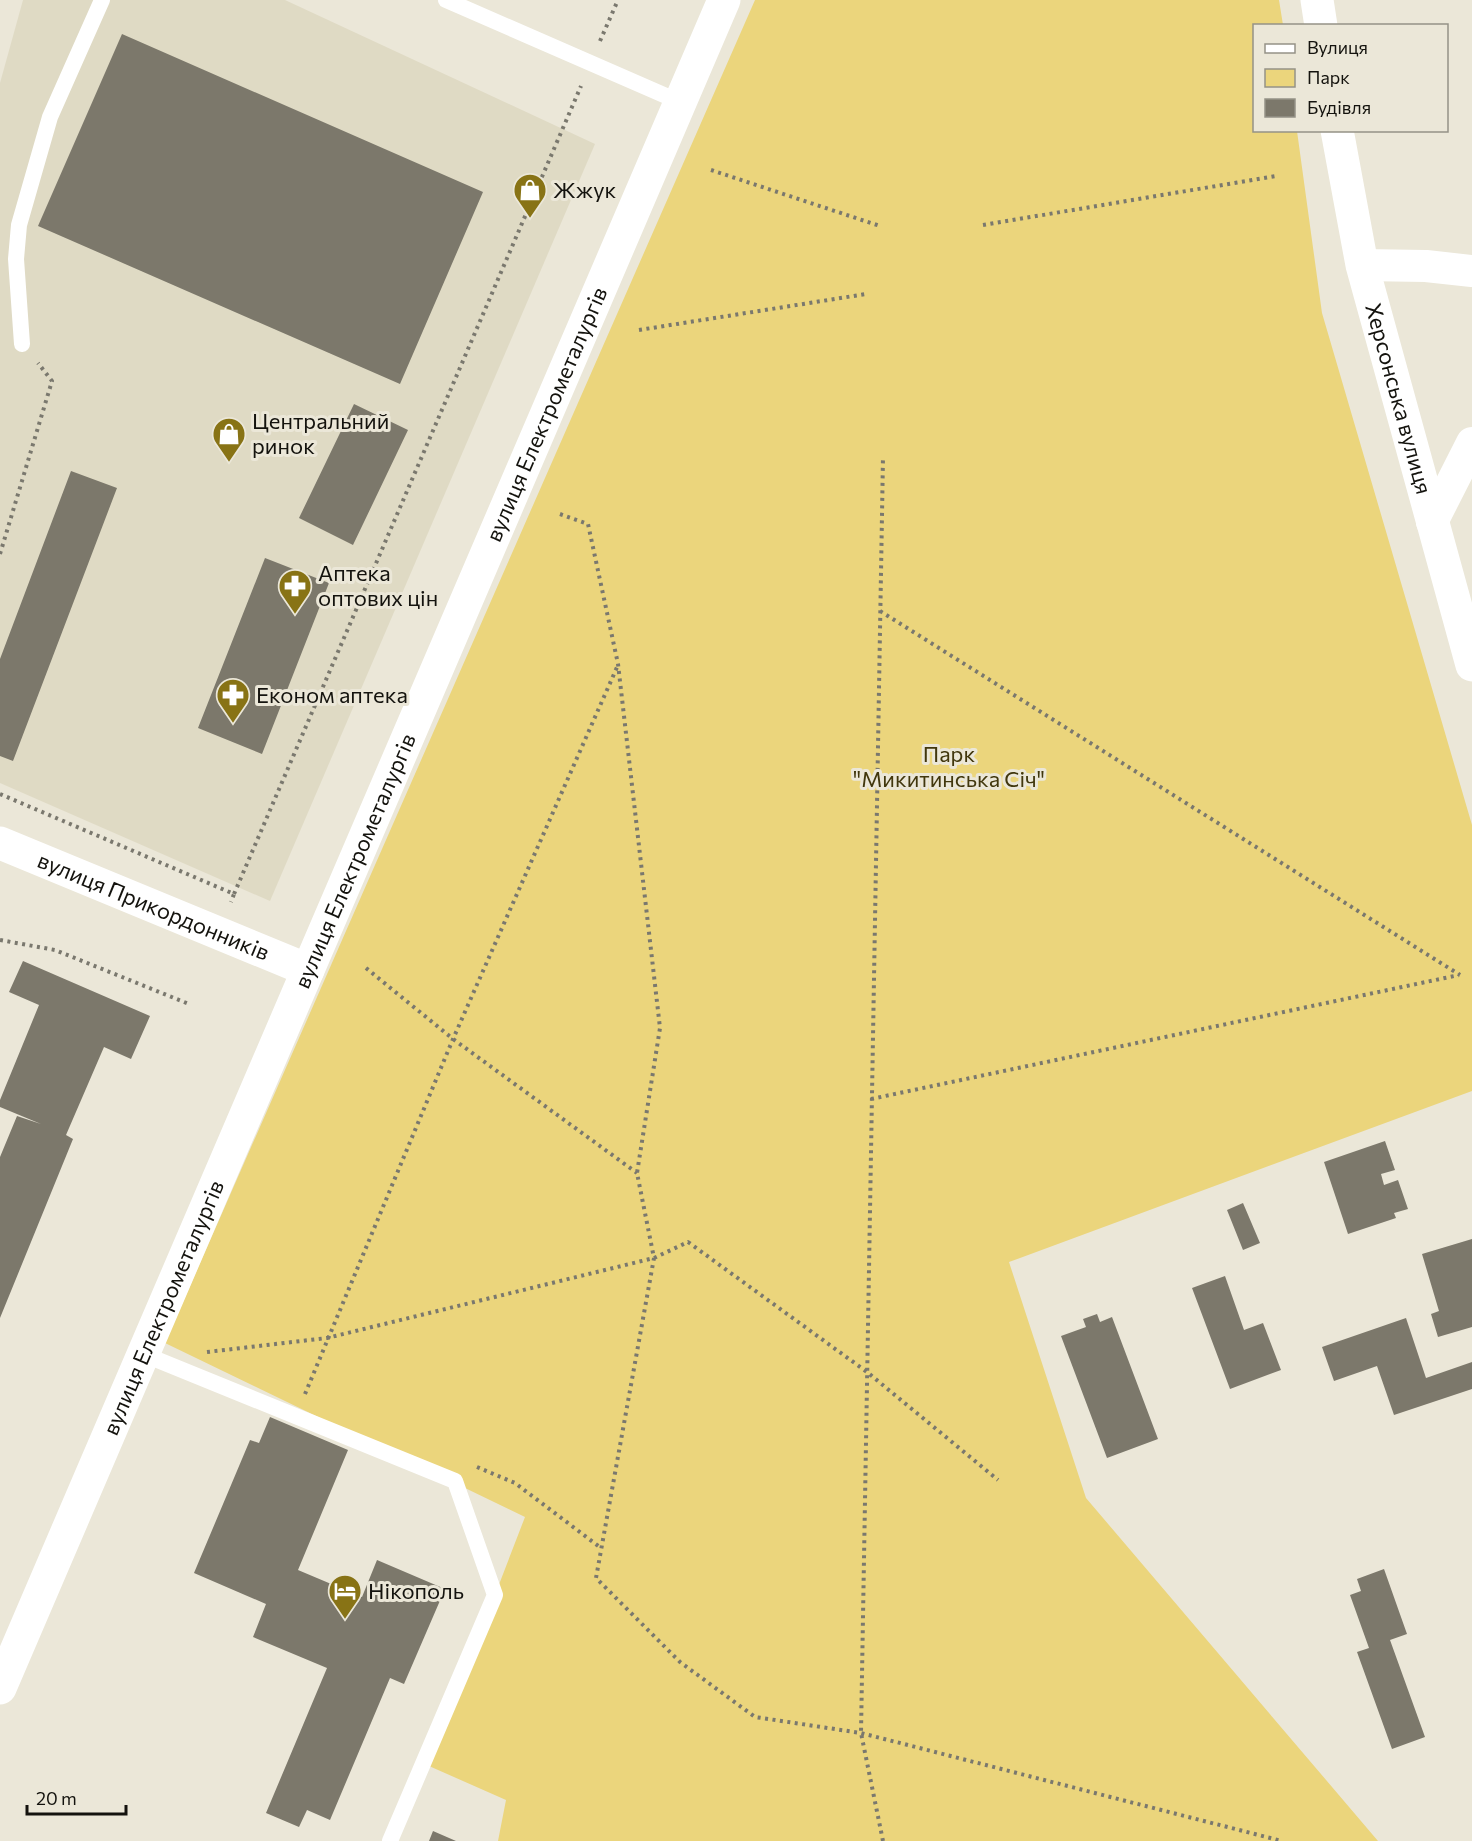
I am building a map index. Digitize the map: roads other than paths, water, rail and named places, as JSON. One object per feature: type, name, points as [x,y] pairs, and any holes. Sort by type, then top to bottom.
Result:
[{"type":"main road","name":"вулиця Електрометалургів","points":[[0,1688],[724,0]]},
{"type":"main road","points":[[1317,0],[1321,24]]},
{"type":"main road","name":"Херсонська вулиця","points":[[1337,132],[1362,265],[1472,665]]},
{"type":"main road","name":"вулиця Прикордонників","points":[[0,843],[308,970]]},
{"type":"street","points":[[1362,265],[1426,266],[1472,271]]},
{"type":"street","points":[[1432,522],[1472,443]]},
{"type":"lane","points":[[22,344],[16,259],[19,225],[50,117],[102,0]]},
{"type":"lane","points":[[446,0],[680,102]]},
{"type":"lane","points":[[143,1354],[455,1481],[495,1595],[390,1841]]},
{"type":"place","name":"Жжук","points":[[530,219]]},
{"type":"place","name":"Центральний ринок","points":[[229,463]]},
{"type":"place","name":"Аптека оптових цін","points":[[295,615]]},
{"type":"place","name":"Економ аптека","points":[[233,724]]},
{"type":"place","name":"Нікополь","points":[[345,1620]]},
{"type":"park label","name":"Парк \"Микитинська Січ\"","points":[[949,766]]}]
